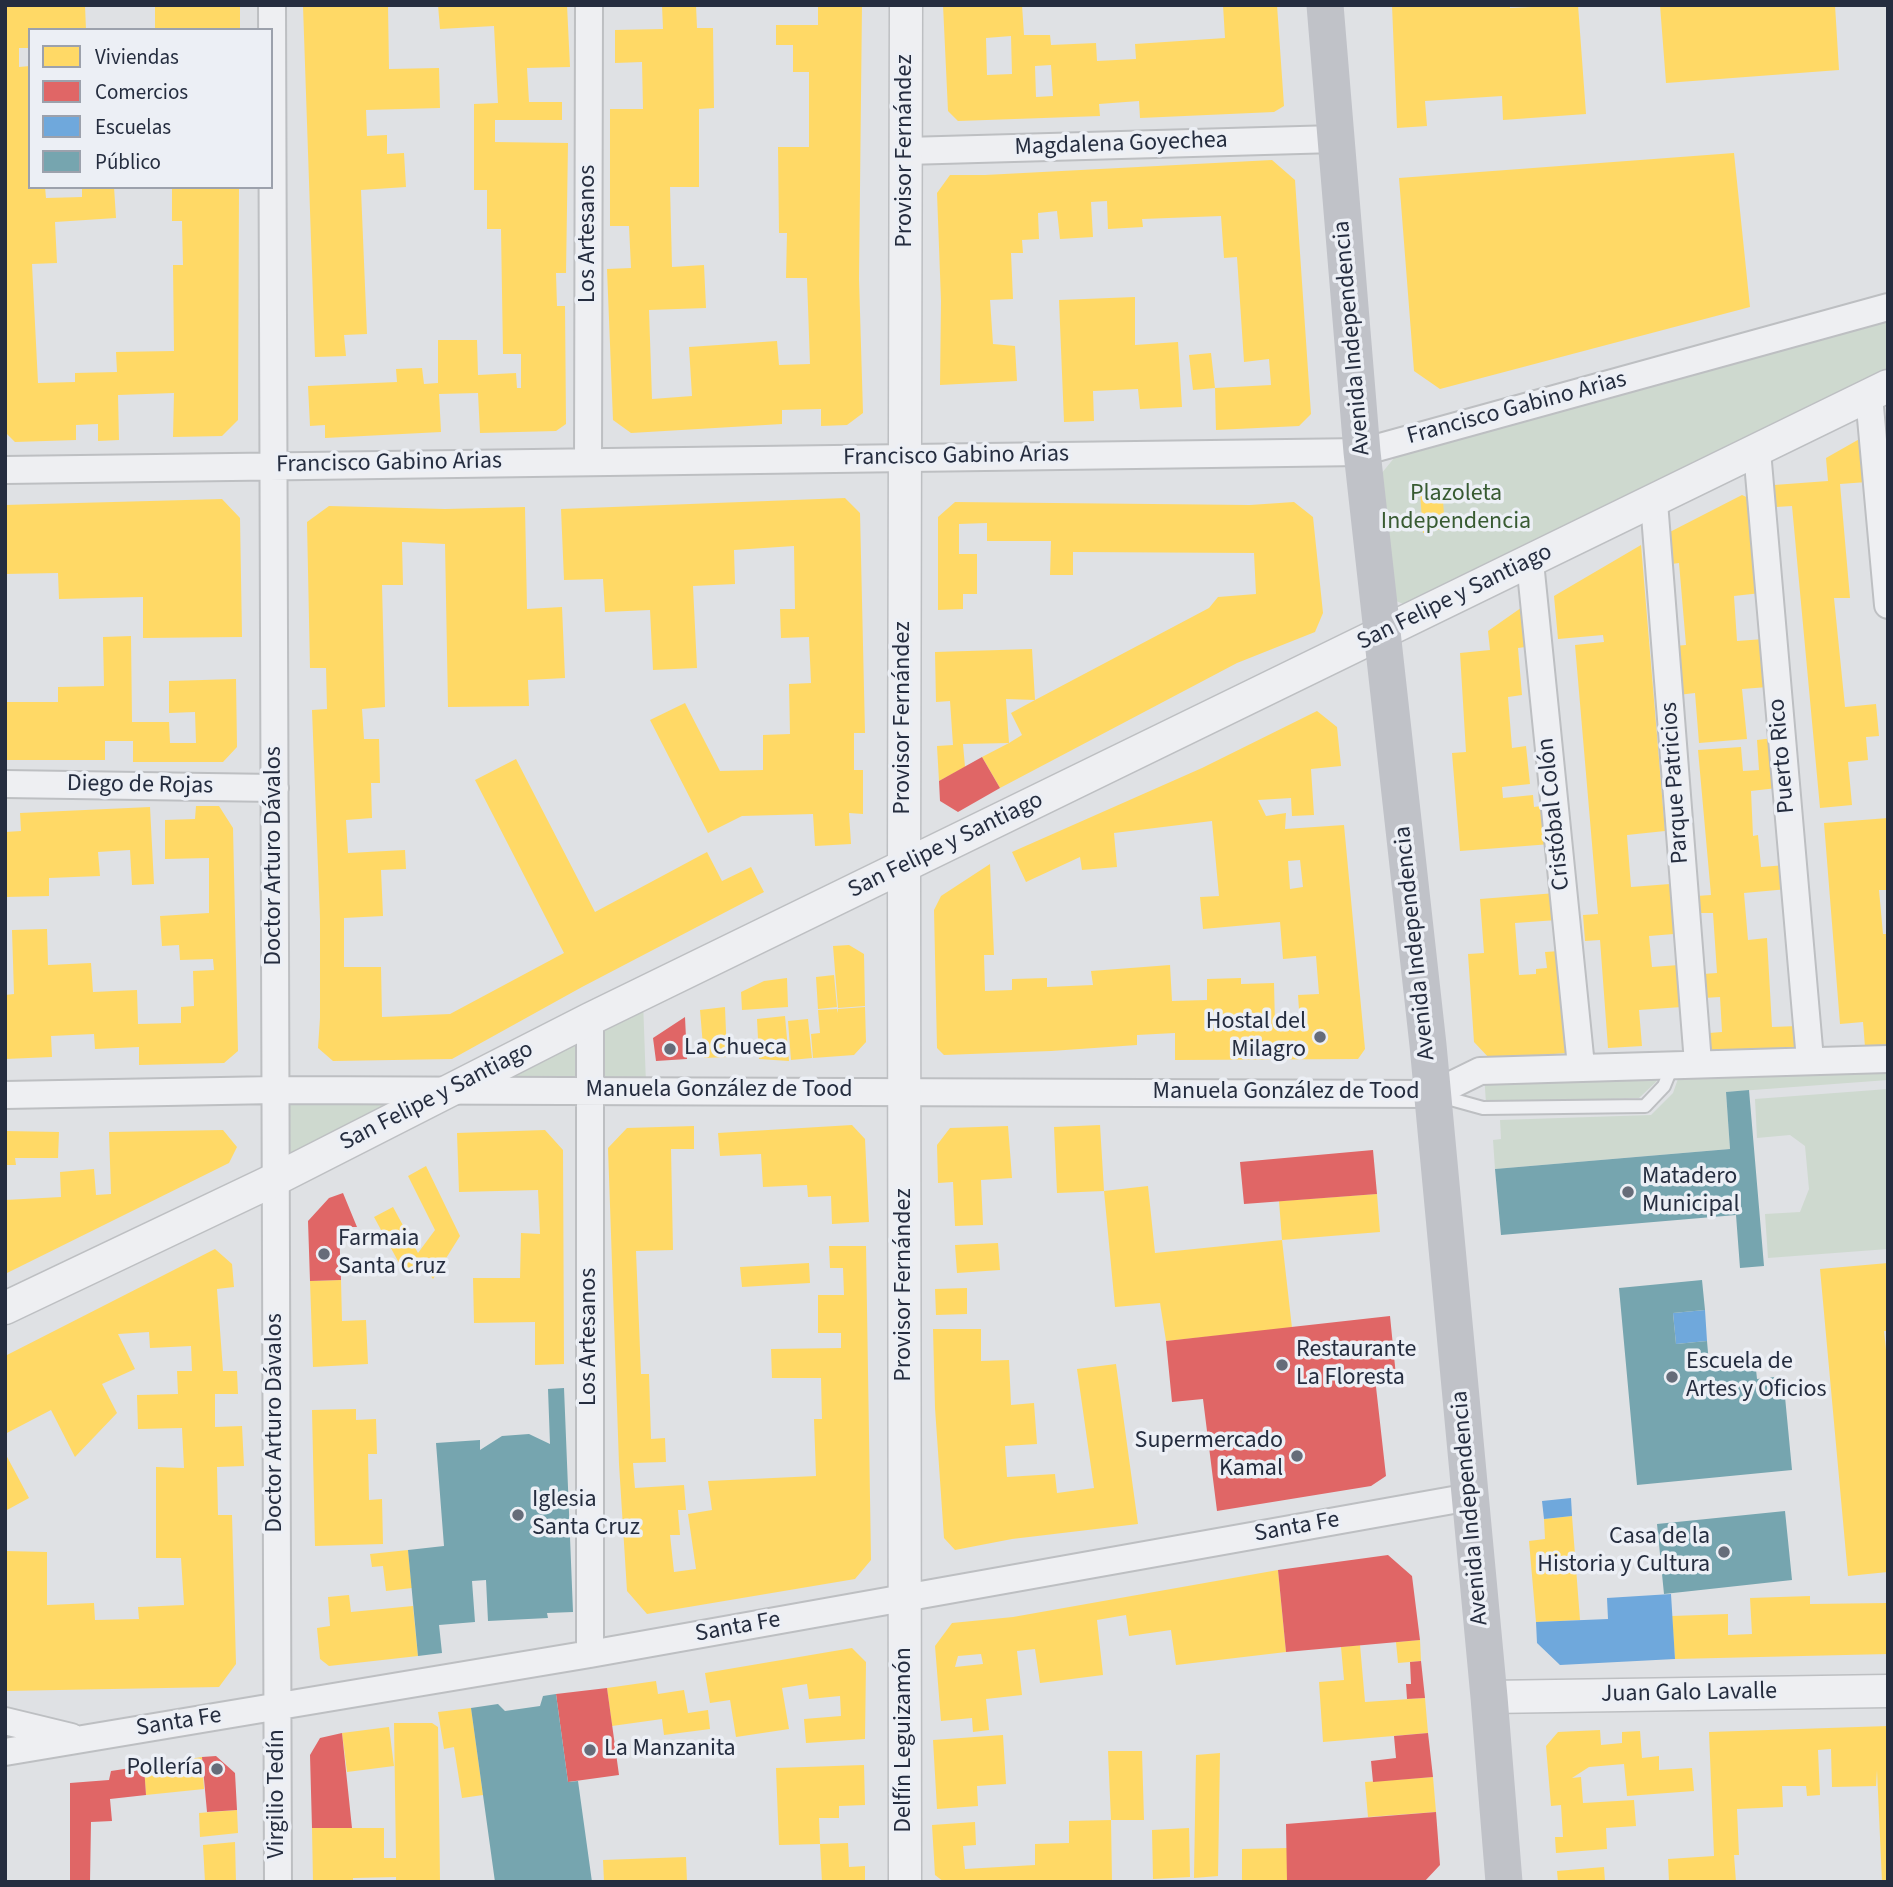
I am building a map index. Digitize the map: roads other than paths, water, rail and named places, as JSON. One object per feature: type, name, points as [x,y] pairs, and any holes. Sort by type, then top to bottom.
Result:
[{"type":"main road","name":"Avenida Independencia","points":[[1325,5],[1363,452],[1433,1094],[1504,1882]]},
{"type":"street","name":"Doctor Arturo Dávalos","points":[[272,5],[272,28]]},
{"type":"street","name":"Los Artesanos","points":[[588,462],[589,5]]},
{"type":"street","name":"Provisor Fernández","points":[[905,1598],[906,5]]},
{"type":"street","name":"Magdalena Goyechea","points":[[906,151],[1336,139]]},
{"type":"street","name":"Doctor Arturo Dávalos","points":[[272,189],[277,1707]]},
{"type":"street","name":"Francisco Gabino Arias","points":[[5,470],[1363,452],[1888,307]]},
{"type":"street","name":"San Felipe y Santiago","points":[[5,1308],[275,1179],[590,1020],[1878,391]]},
{"type":"street","points":[[1878,391],[1888,605]]},
{"type":"street","name":"Puerto Rico","points":[[1757,451],[1810,1060]]},
{"type":"street","name":"Parque Patricios","points":[[1654,502],[1685,1063]]},
{"type":"street","name":"Cristóbal Colón","points":[[1530,562],[1581,1066]]},
{"type":"street","name":"Diego de Rojas","points":[[5,784],[275,788]]},
{"type":"street","name":"Los Artesanos","points":[[590,1020],[590,1654]]},
{"type":"street","name":"Manuela González de Tood","points":[[5,1095],[275,1090],[1433,1094],[1480,1071],[1888,1059]]},
{"type":"street","name":"Santa Fe","points":[[5,1752],[590,1654],[1470,1497]]},
{"type":"street","name":"Delfín Leguizamón","points":[[905,1598],[905,1882]]},
{"type":"street","name":"Juan Galo Lavalle","points":[[1489,1697],[1888,1691]]},
{"type":"street","name":"Virgilio Tedín","points":[[277,1707],[278,1882]]},
{"type":"street","points":[[5,1721],[80,1739]]},
{"type":"lane","name":"Manuela González de Tood","points":[[1433,1094],[1483,1108],[1645,1105],[1685,1063]]},
{"type":"place","name":"Hostal del Milagro","points":[[1320,1037]]},
{"type":"place","name":"La Chueca","points":[[670,1049]]},
{"type":"place","name":"Matadero Municipal","points":[[1628,1192]]},
{"type":"place","name":"Farmaia Santa Cruz","points":[[324,1254]]},
{"type":"place","name":"Restaurante La Floresta","points":[[1282,1365]]},
{"type":"place","name":"Escuela de Artes y Oficios","points":[[1672,1377]]},
{"type":"place","name":"Supermercado Kamal","points":[[1297,1456]]},
{"type":"place","name":"Iglesia Santa Cruz","points":[[518,1515]]},
{"type":"place","name":"Casa de la Historia y Cultura","points":[[1724,1552]]},
{"type":"place","name":"La Manzanita","points":[[590,1750]]},
{"type":"place","name":"Pollería","points":[[217,1769]]},
{"type":"park label","name":"Plazoleta Independencia","points":[[1456,509]]}]
